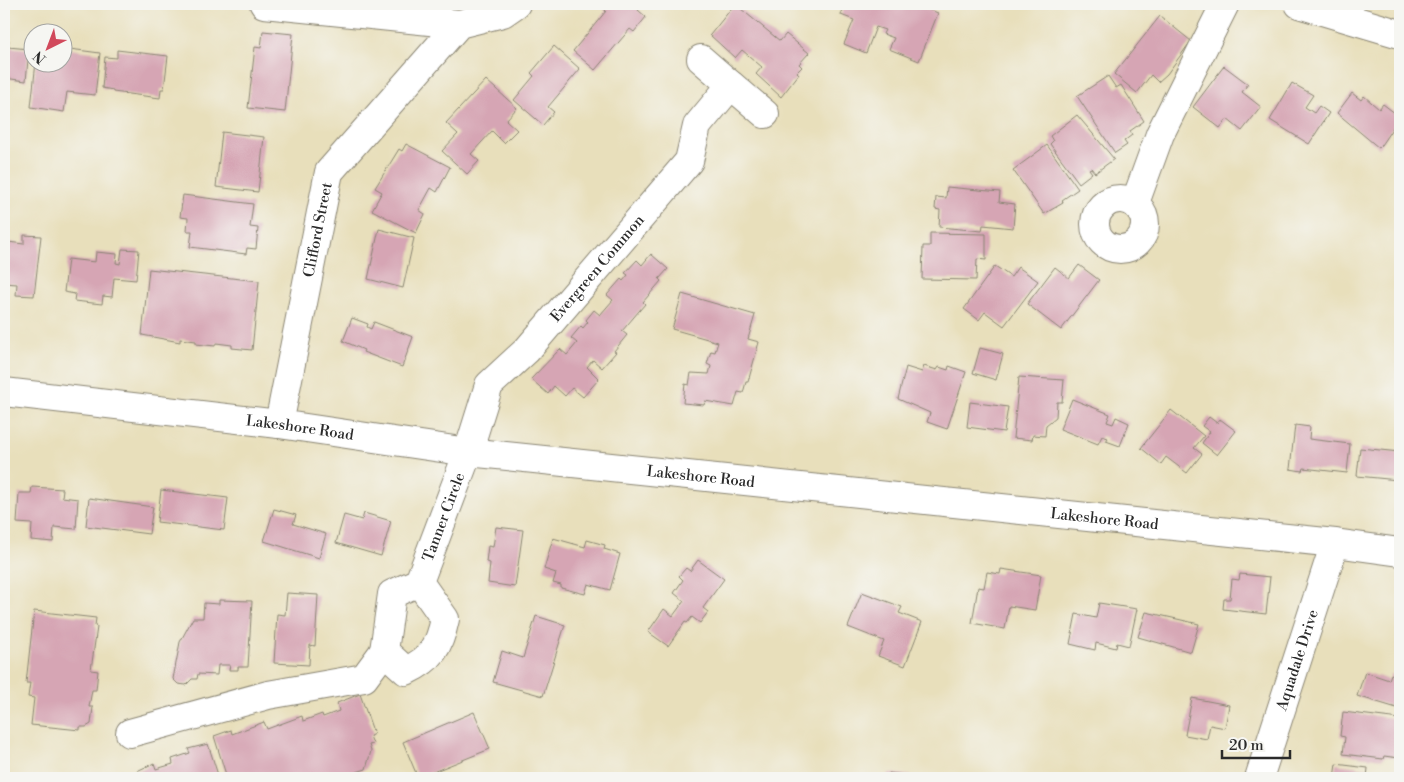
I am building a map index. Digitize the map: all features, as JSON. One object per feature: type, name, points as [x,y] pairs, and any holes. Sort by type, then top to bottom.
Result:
[{"type":"street","points":[[264,4],[459,24],[502,14],[516,4]]},
{"type":"street","points":[[1135,203],[1160,134],[1225,4]]},
{"type":"street","points":[[1299,4],[1400,34]]},
{"type":"street","name":"Clifford Street","points":[[279,424],[329,172],[459,24]]},
{"type":"street","points":[[701,59],[765,114]]},
{"type":"street","name":"Evergreen Common","points":[[468,452],[489,385],[527,350],[688,161],[697,126],[732,85]]},
{"type":"street","name":"Lakeshore Road","points":[[4,392],[279,424],[468,452],[1335,543],[1400,552]]},
{"type":"street","name":"Tanner Circle","points":[[419,582],[468,452]]},
{"type":"street","name":"Aquadale Drive","points":[[1258,778],[1335,543]]},
{"type":"street","points":[[130,733],[268,695],[364,678],[384,651],[392,594],[419,582],[445,619],[440,642],[425,662],[406,671],[384,651]]},
{"type":"building","points":[[607,4],[636,4],[640,7],[638,10],[646,17],[634,32],[630,29],[595,70],[573,51],[606,11],[603,8]]},
{"type":"building","points":[[735,4],[780,41],[786,34],[809,53],[799,64],[802,67],[797,72],[799,74],[781,97],[756,74],[762,67],[742,50],[735,58],[710,35]]},
{"type":"building","points":[[845,4],[915,4],[938,13],[919,61],[889,49],[894,38],[883,34],[885,30],[876,27],[866,53],[844,44],[854,20],[841,15]]},
{"type":"building","points":[[1160,16],[1191,41],[1167,74],[1158,82],[1151,75],[1137,93],[1114,74]]},
{"type":"building","points":[[263,31],[293,34],[285,112],[248,108],[255,47],[261,48]]},
{"type":"building","points":[[4,40],[9,40],[8,47],[22,48],[22,72],[27,72],[26,81],[4,78]]},
{"type":"building","points":[[554,46],[580,69],[548,107],[554,112],[543,125],[514,100],[534,76],[531,73]]},
{"type":"building","points":[[72,49],[100,53],[95,95],[67,92],[64,112],[31,107],[35,72],[72,72]]},
{"type":"building","points":[[117,50],[168,56],[164,89],[161,89],[160,98],[113,92],[113,90],[102,88],[105,57],[117,58]]},
{"type":"building","points":[[1224,66],[1248,84],[1242,92],[1261,107],[1242,131],[1227,119],[1220,128],[1193,107]]},
{"type":"building","points":[[1108,76],[1116,88],[1121,85],[1144,121],[1130,131],[1132,135],[1124,141],[1127,145],[1115,153],[1077,96]]},
{"type":"building","points":[[486,80],[517,108],[506,120],[517,130],[504,143],[492,131],[471,154],[479,161],[467,174],[442,151],[458,134],[446,123]]},
{"type":"building","points":[[1292,83],[1313,95],[1305,107],[1314,113],[1319,106],[1329,113],[1309,144],[1270,120]]},
{"type":"building","points":[[1352,93],[1361,100],[1364,96],[1379,109],[1383,104],[1400,117],[1379,148],[1337,113]]},
{"type":"building","points":[[1077,115],[1114,159],[1095,173],[1091,168],[1089,169],[1092,173],[1079,183],[1050,144],[1053,141],[1050,136]]},
{"type":"building","points":[[222,132],[264,137],[258,192],[216,187]]},
{"type":"building","points":[[406,144],[450,167],[437,192],[431,188],[419,210],[425,214],[416,233],[372,210],[382,192],[375,188],[399,149],[402,151]]},
{"type":"building","points":[[1047,145],[1078,189],[1062,200],[1063,203],[1044,214],[1013,170]]},
{"type":"building","points":[[947,187],[1000,192],[999,202],[1015,204],[1013,228],[983,225],[982,231],[939,227],[940,210],[935,209],[936,197],[946,198]]},
{"type":"building","points":[[183,195],[253,204],[250,227],[258,228],[256,249],[247,248],[246,254],[190,247],[192,231],[187,231],[188,218],[180,217]]},
{"type":"building","points":[[379,229],[414,238],[403,288],[368,279]]},
{"type":"building","points":[[930,233],[986,234],[986,260],[977,259],[976,280],[922,279],[923,246],[930,246]]},
{"type":"building","points":[[4,234],[9,234],[8,242],[24,244],[24,235],[41,236],[34,296],[16,295],[17,284],[4,283]]},
{"type":"building","points":[[122,249],[139,250],[136,280],[114,278],[112,297],[103,296],[102,304],[74,301],[75,294],[64,292],[68,259],[95,262],[96,252],[117,254],[116,263],[120,264]]},
{"type":"building","points":[[651,254],[668,269],[659,279],[661,281],[643,302],[645,304],[622,331],[627,335],[614,351],[616,352],[602,368],[593,360],[587,367],[599,379],[583,397],[572,388],[565,396],[554,386],[548,394],[531,379],[560,349],[567,355],[577,343],[571,338],[581,326],[583,328],[588,322],[586,320],[594,310],[600,315],[613,300],[607,295],[621,279],[623,281],[628,275],[625,273],[637,260],[642,265]]},
{"type":"building","points":[[1079,265],[1099,280],[1061,330],[1027,304],[1055,267],[1069,278]]},
{"type":"building","points":[[995,266],[1011,277],[1018,267],[1038,281],[1004,326],[985,312],[979,320],[964,309]]},
{"type":"building","points":[[149,269],[259,281],[252,350],[232,348],[232,345],[216,343],[215,346],[196,344],[196,341],[180,339],[180,342],[142,335]]},
{"type":"building","points":[[682,294],[755,315],[748,339],[759,342],[748,382],[746,382],[743,393],[738,392],[734,406],[705,401],[704,405],[683,403],[685,384],[689,385],[691,373],[709,374],[711,366],[707,364],[711,351],[715,352],[718,342],[672,329]]},
{"type":"building","points":[[352,318],[368,324],[367,327],[371,329],[374,322],[413,337],[402,367],[363,352],[364,350],[343,341]]},
{"type":"building","points":[[980,348],[1003,354],[996,380],[973,373]]},
{"type":"building","points":[[924,366],[937,370],[939,367],[948,370],[949,366],[966,372],[947,429],[927,422],[930,413],[898,399],[906,367],[922,372]]},
{"type":"building","points":[[1019,377],[1064,380],[1062,402],[1057,402],[1056,417],[1046,425],[1045,436],[1033,435],[1032,440],[1013,438]]},
{"type":"building","points":[[1072,399],[1110,414],[1107,422],[1113,424],[1116,417],[1129,423],[1120,446],[1106,441],[1108,438],[1102,436],[1098,444],[1060,429]]},
{"type":"building","points":[[970,402],[1008,407],[1004,432],[967,427]]},
{"type":"building","points":[[1171,410],[1204,436],[1194,448],[1202,454],[1187,473],[1166,457],[1161,464],[1141,448]]},
{"type":"building","points":[[1209,417],[1217,423],[1220,419],[1236,431],[1217,455],[1202,443],[1210,432],[1202,426]]},
{"type":"building","points":[[1295,425],[1310,427],[1309,439],[1350,444],[1347,473],[1303,468],[1302,471],[1290,469]]},
{"type":"building","points":[[1360,448],[1400,452],[1398,480],[1357,476]]},
{"type":"building","points":[[32,487],[63,489],[62,497],[78,499],[76,529],[54,527],[53,542],[31,540],[32,524],[17,523],[19,493],[31,493]]},
{"type":"building","points":[[161,490],[228,498],[224,530],[157,522]]},
{"type":"building","points":[[89,498],[153,507],[149,534],[86,526]]},
{"type":"building","points":[[274,509],[296,515],[293,524],[326,534],[319,558],[264,541]]},
{"type":"building","points":[[364,513],[391,521],[381,556],[336,543],[344,515],[362,520]]},
{"type":"building","points":[[496,527],[523,530],[515,587],[488,583],[490,563],[486,562],[488,546],[493,547]]},
{"type":"building","points":[[553,538],[585,547],[587,540],[605,545],[604,549],[620,554],[610,590],[588,584],[585,594],[561,588],[561,585],[553,583],[556,573],[544,569]]},
{"type":"building","points":[[698,560],[724,579],[703,608],[708,612],[700,623],[692,617],[687,623],[685,622],[668,646],[648,632],[664,609],[673,616],[684,601],[674,593],[683,580],[679,576],[686,568],[690,571]]},
{"type":"building","points":[[1001,569],[1041,575],[1035,610],[1009,606],[1005,629],[972,623],[978,587],[984,588],[987,572],[1000,574]]},
{"type":"building","points":[[1240,574],[1270,577],[1266,614],[1223,609],[1224,599],[1230,599],[1232,579],[1239,580]]},
{"type":"building","points":[[862,592],[902,607],[899,613],[922,622],[905,666],[878,656],[884,641],[848,627]]},
{"type":"building","points":[[287,593],[318,595],[315,646],[310,645],[309,665],[274,663],[277,614],[285,615]]},
{"type":"building","points":[[219,600],[252,601],[248,667],[238,667],[238,670],[229,670],[230,665],[218,665],[217,675],[198,674],[197,679],[192,679],[186,685],[178,684],[173,679],[180,642],[193,618],[203,618],[204,603],[219,604]]},
{"type":"building","points":[[1099,603],[1137,609],[1129,646],[1117,643],[1116,648],[1096,643],[1095,650],[1070,644],[1076,614],[1096,618]]},
{"type":"building","points":[[34,611],[96,618],[95,626],[97,627],[91,670],[98,671],[96,690],[92,690],[89,707],[93,707],[91,724],[86,727],[80,727],[80,730],[31,725],[34,698],[28,697],[30,683],[26,683]]},
{"type":"building","points":[[1146,612],[1199,624],[1191,652],[1138,637]]},
{"type":"building","points":[[536,616],[565,625],[543,696],[493,682],[502,651],[523,658]]},
{"type":"building","points":[[1365,672],[1389,680],[1391,674],[1400,677],[1400,709],[1357,696]]},
{"type":"building","points":[[360,694],[374,734],[370,736],[373,744],[369,745],[371,751],[366,769],[341,777],[340,774],[330,778],[227,778],[214,736],[231,730],[232,734],[264,722],[267,729],[302,716],[303,721],[322,714],[323,717],[339,711],[337,703]]},
{"type":"building","points":[[1192,698],[1229,705],[1225,728],[1210,725],[1207,739],[1185,735]]},
{"type":"building","points":[[474,712],[490,749],[418,778],[403,742]]},
{"type":"building","points":[[1343,712],[1400,719],[1399,758],[1384,756],[1383,759],[1343,754],[1345,737],[1340,736]]},
{"type":"building","points":[[208,744],[219,778],[140,778],[137,771],[154,763],[156,769],[173,764],[172,759],[190,753],[188,749]]},
{"type":"building","points":[[1336,764],[1368,768],[1367,778],[1334,778]]},
{"type":"building","points":[[889,773],[921,777],[921,778],[888,778]]}]
